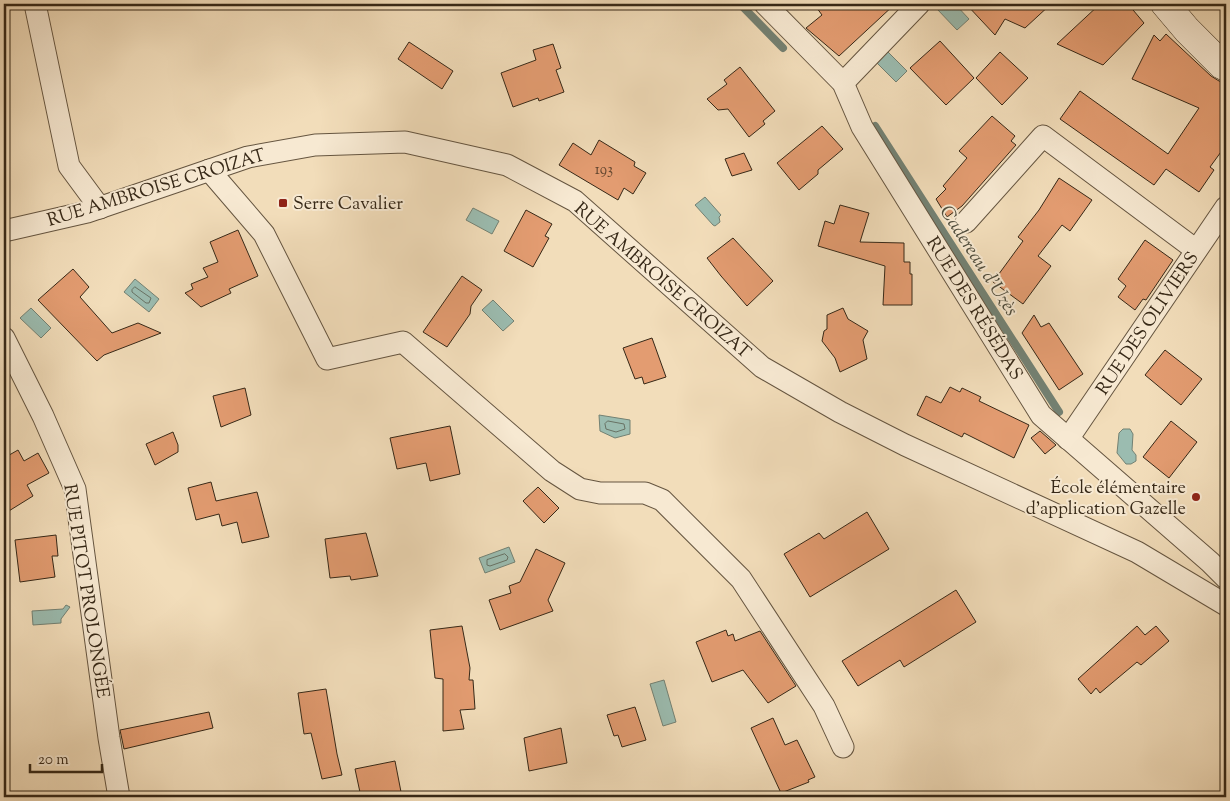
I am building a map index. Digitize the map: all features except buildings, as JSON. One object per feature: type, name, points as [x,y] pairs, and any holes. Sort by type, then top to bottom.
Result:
[{"type":"main road","points":[[1165,4],[1187,30],[1226,67]]},
{"type":"street","points":[[35,4],[69,166],[100,208]]},
{"type":"street","name":"RUE DES RÉSÉDAS","points":[[764,4],[843,82],[862,128],[1041,415],[1226,578]]},
{"type":"street","points":[[843,82],[919,4]]},
{"type":"street","points":[[966,222],[1042,136],[1196,250]]},
{"type":"street","name":"RUE AMBROISE CROIZAT","points":[[4,231],[100,208],[248,156],[315,144],[405,142],[506,165],[575,202],[762,367],[840,412],[905,445],[1137,552],[1226,605]]},
{"type":"street","points":[[209,170],[264,234],[327,360],[403,342],[552,471],[580,489],[600,493],[645,493],[662,500],[741,579],[824,706],[843,747]]},
{"type":"street","name":"RUE DES OLIVIERS","points":[[1068,439],[1226,207]]},
{"type":"street","name":"RUE PITOT PROLONGÉE","points":[[4,338],[43,416],[75,489],[109,738],[120,797]]},
{"type":"water","points":[[943,4],[955,4],[969,19],[957,30],[937,9]]},
{"type":"water","points":[[885,49],[907,71],[896,82],[874,60]]},
{"type":"water","points":[[705,197],[721,215],[719,217],[720,222],[715,226],[695,205]]},
{"type":"water","points":[[473,208],[499,221],[492,234],[466,220]]},
{"type":"water","points":[[135,279],[159,299],[149,312],[124,292]]},
{"type":"water","points":[[493,300],[514,321],[503,331],[482,310]]},
{"type":"water","points":[[31,308],[51,328],[41,338],[20,318]]},
{"type":"water","points":[[599,415],[630,420],[630,434],[615,438],[600,431]]},
{"type":"water","points":[[1123,429],[1130,429],[1133,434],[1132,450],[1136,455],[1136,461],[1131,464],[1126,464],[1117,453],[1119,433]]},
{"type":"water","points":[[509,547],[515,562],[485,573],[479,558]]},
{"type":"water","points":[[66,605],[70,607],[61,619],[61,623],[33,625],[32,611],[63,609]]},
{"type":"water","points":[[664,680],[676,722],[663,726],[650,684]]},
{"type":"waterway","name":"Cadereau d'Uzès","points":[[740,4],[783,48]]},
{"type":"waterway","name":"Cadereau d'Uzès","points":[[875,126],[1059,412]]},
{"type":"place","name":"Serre Cavalier","points":[[283,203]]},
{"type":"place","name":"École élémentaire d'application Gazelle","points":[[1196,497]]}]
